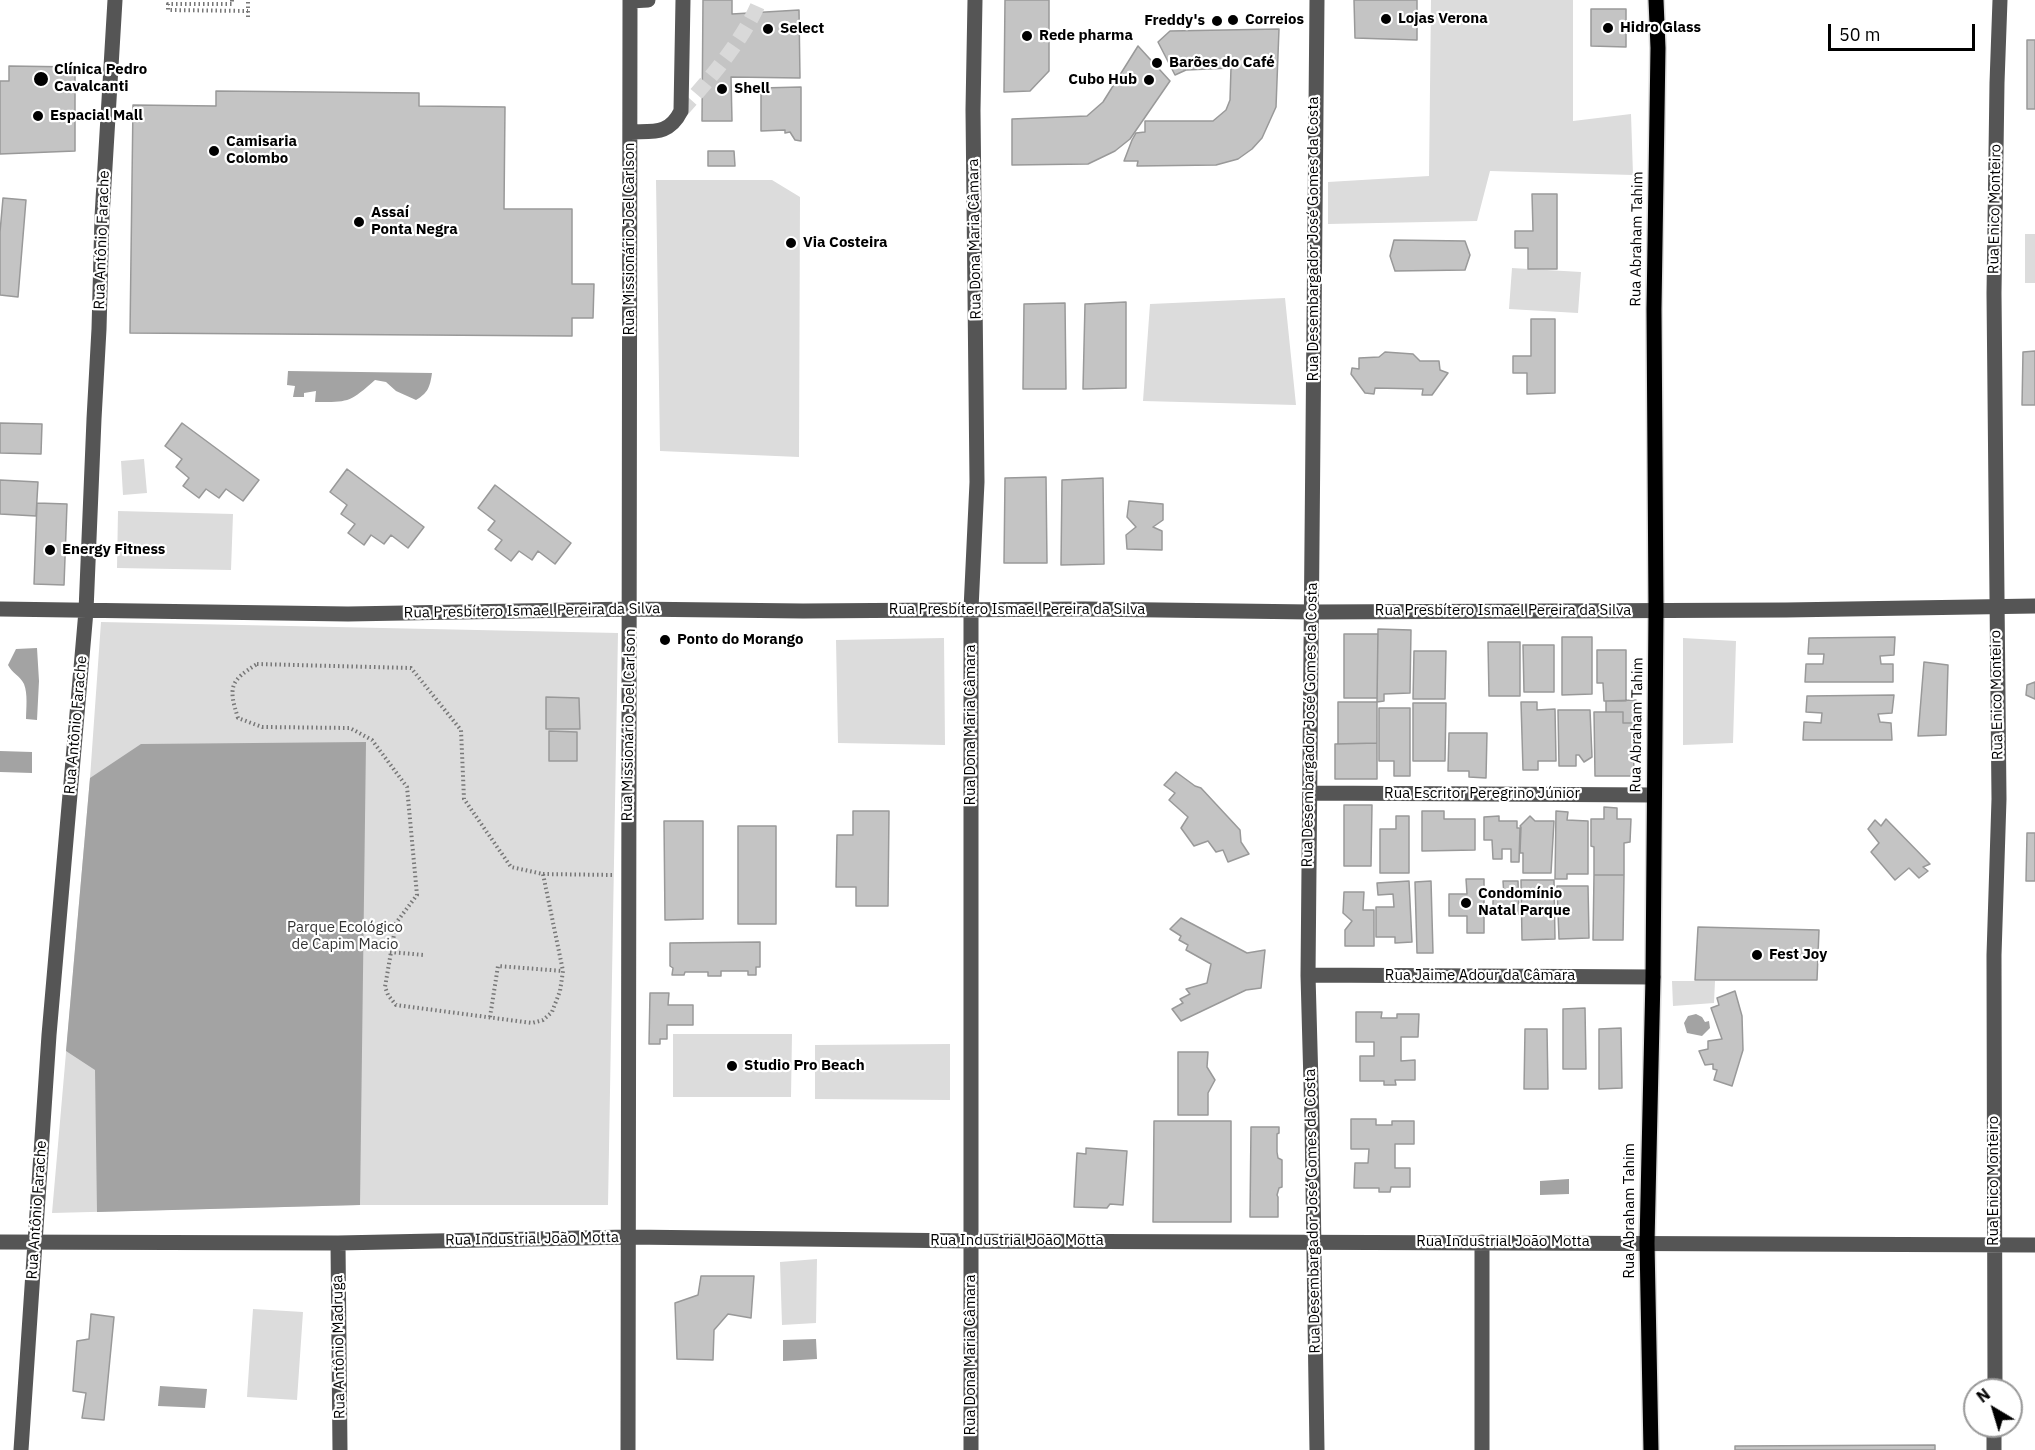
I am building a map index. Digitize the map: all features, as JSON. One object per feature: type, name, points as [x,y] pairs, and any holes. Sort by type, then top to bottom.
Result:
[{"type":"main road","name":"Rua Abraham Tahim","points":[[1651,1450],[1647,1243],[1653,977],[1656,610],[1654,309],[1658,48],[1656,0]]},
{"type":"street","name":"Rua Antônio Farache","points":[[21,1450],[49,1035],[86,611],[102,217],[115,0]]},
{"type":"street","points":[[630,0],[648,0]]},
{"type":"street","name":"Rua Missionário Joel Carlson","points":[[628,1450],[628,737],[631,609],[630,0]]},
{"type":"street","points":[[630,132],[663,130],[671,126],[681,111],[683,0]]},
{"type":"street","name":"Rua Dona Maria Câmara","points":[[971,1450],[971,609],[977,482],[973,110],[975,0]]},
{"type":"street","name":"Rua Desembargador José Gomes da Costa","points":[[1317,0],[1308,975],[1315,1242],[1317,1450]]},
{"type":"street","name":"Rua Enico Monteiro","points":[[1995,1378],[1994,955],[1999,799],[1994,293],[2000,0]]},
{"type":"street","name":"Rua Presbítero Ismael Pereira da Silva","points":[[0,609],[348,614],[631,609],[1311,612],[1786,610],[2035,606]]},
{"type":"street","name":"Rua Escritor Peregrino Júnior","points":[[1310,793],[1654,795]]},
{"type":"street","name":"Rua Jaime Adour da Câmara","points":[[1308,975],[1653,977]]},
{"type":"street","name":"Rua Industrial João Motta","points":[[0,1242],[338,1243],[628,1237],[972,1241],[2035,1245]]},
{"type":"street","points":[[1482,1242],[1482,1450]]},
{"type":"street","name":"Rua Antônio Madruga","points":[[338,1243],[340,1450]]},
{"type":"path","points":[[232,2],[168,4],[168,10],[248,14],[248,0]]},
{"type":"path","points":[[543,874],[563,971],[560,991],[552,1012],[543,1020],[532,1023],[396,1005],[385,987],[390,952],[396,923],[417,895],[407,787],[372,740],[350,728],[262,727],[238,717],[231,696],[238,676],[257,664],[411,668],[461,730],[464,799],[511,867],[543,874],[614,875]]},
{"type":"path","points":[[390,952],[424,955]]},
{"type":"path","points":[[490,1017],[498,966],[563,971]]},
{"type":"green space","points":[[1431,0],[1573,0],[1573,121],[1631,114],[1633,175],[1490,171],[1477,221],[1328,224],[1328,182],[1429,176]]},
{"type":"green space","points":[[656,180],[772,180],[800,197],[799,457],[660,451]]},
{"type":"green space","points":[[2025,234],[2035,234],[2035,283],[2025,283]]},
{"type":"green space","points":[[1512,268],[1581,272],[1578,313],[1509,309]]},
{"type":"green space","points":[[1285,298],[1296,405],[1143,401],[1150,304]]},
{"type":"green space","points":[[144,459],[147,493],[123,495],[121,461]]},
{"type":"green space","points":[[118,511],[233,514],[231,570],[117,568]]},
{"type":"green space","name":"Parque Ecológico de Capim Macio","points":[[101,622],[618,633],[608,1205],[360,1205],[52,1213],[90,778]]},
{"type":"green space","points":[[944,638],[945,745],[838,743],[836,640]]},
{"type":"green space","points":[[1683,638],[1736,641],[1733,743],[1683,745]]},
{"type":"green space","points":[[1672,981],[1715,981],[1714,1003],[1673,1006]]},
{"type":"green space","name":"Studio Pro Beach","points":[[673,1034],[792,1034],[791,1097],[673,1097]]},
{"type":"green space","points":[[950,1044],[950,1100],[815,1099],[815,1045]]},
{"type":"green space","points":[[817,1259],[816,1323],[782,1325],[780,1262]]},
{"type":"green space","points":[[253,1309],[303,1312],[297,1400],[247,1397]]},
{"type":"shaded area","points":[[288,371],[432,373],[428,389],[416,400],[396,391],[386,382],[375,380],[348,400],[315,402],[316,391],[304,393],[304,397],[293,397],[295,386],[287,385]]},
{"type":"shaded area","points":[[37,648],[39,681],[37,720],[26,719],[24,684],[8,665],[16,649]]},
{"type":"shaded area","points":[[366,742],[360,1205],[97,1212],[95,1070],[66,1051],[90,778],[141,744]]},
{"type":"shaded area","points":[[0,751],[32,752],[32,773],[0,772]]},
{"type":"shaded area","points":[[1696,1014],[1705,1022],[1709,1021],[1710,1028],[1702,1036],[1687,1033],[1684,1023],[1688,1016]]},
{"type":"shaded area","points":[[1569,1179],[1569,1194],[1540,1195],[1540,1181]]},
{"type":"shaded area","points":[[816,1339],[817,1359],[783,1361],[783,1340]]},
{"type":"shaded area","points":[[160,1386],[207,1389],[205,1408],[158,1406]]},
{"type":"building","points":[[703,0],[732,0],[732,14],[799,10],[800,78],[731,77],[732,121],[702,121]]},
{"type":"building","name":"Rede pharma","points":[[1005,0],[1049,0],[1049,71],[1030,91],[1004,92]]},
{"type":"building","name":"Lojas Verona","points":[[1354,0],[1417,0],[1417,40],[1355,38]]},
{"type":"building","name":"Hidro Glass","points":[[1591,9],[1626,9],[1626,47],[1591,46]]},
{"type":"building","points":[[1279,29],[1276,107],[1262,138],[1252,149],[1238,159],[1216,165],[1137,166],[1138,161],[1124,161],[1136,133],[1145,132],[1145,121],[1213,121],[1226,110],[1230,100],[1231,68],[1186,70],[1175,75],[1158,42],[1170,31]]},
{"type":"building","points":[[2027,40],[2035,40],[2035,109],[2027,109]]},
{"type":"building","points":[[1138,46],[1170,81],[1130,139],[1115,151],[1088,164],[1012,165],[1012,119],[1087,116],[1103,102]]},
{"type":"building","name":"Espacial Mall","points":[[9,66],[75,67],[75,151],[0,154],[0,81],[9,81]]},
{"type":"building","points":[[801,87],[801,141],[795,140],[790,132],[785,133],[785,130],[761,131],[761,88]]},
{"type":"building","points":[[216,91],[419,93],[419,106],[505,107],[504,209],[572,209],[572,284],[594,284],[593,318],[572,318],[572,336],[130,333],[133,105],[216,106]]},
{"type":"building","points":[[708,151],[734,151],[735,166],[708,166]]},
{"type":"building","points":[[1532,194],[1557,194],[1557,269],[1528,269],[1528,248],[1515,248],[1515,231],[1533,231]]},
{"type":"building","points":[[3,198],[26,200],[18,297],[0,295],[0,232]]},
{"type":"building","points":[[1394,240],[1465,241],[1470,255],[1465,270],[1395,271],[1390,256]]},
{"type":"building","points":[[1126,302],[1126,388],[1083,389],[1085,304]]},
{"type":"building","points":[[1065,303],[1066,389],[1023,389],[1024,304]]},
{"type":"building","points":[[1531,319],[1555,319],[1555,393],[1527,394],[1527,373],[1513,373],[1513,356],[1531,356]]},
{"type":"building","points":[[2035,351],[2035,405],[2022,405],[2023,352]]},
{"type":"building","points":[[1385,352],[1413,354],[1420,361],[1439,361],[1440,370],[1448,373],[1432,395],[1422,395],[1423,389],[1375,388],[1374,394],[1365,393],[1351,374],[1352,368],[1359,369],[1359,358],[1379,357]]},
{"type":"building","points":[[0,423],[42,424],[41,454],[0,453]]},
{"type":"building","points":[[182,423],[259,480],[243,501],[226,489],[219,498],[206,489],[199,498],[183,486],[189,478],[176,467],[182,459],[165,446]]},
{"type":"building","points":[[347,469],[424,527],[408,548],[391,535],[384,544],[371,535],[364,545],[348,533],[355,524],[341,514],[347,505],[330,492]]},
{"type":"building","points":[[1046,477],[1047,563],[1004,563],[1005,478]]},
{"type":"building","points":[[1103,478],[1104,564],[1061,565],[1062,480]]},
{"type":"building","points":[[0,480],[38,482],[36,516],[0,514]]},
{"type":"building","points":[[495,485],[571,543],[555,564],[538,551],[532,560],[519,551],[511,561],[495,549],[502,540],[488,530],[495,521],[478,508]]},
{"type":"building","points":[[1129,501],[1163,504],[1163,520],[1153,527],[1162,531],[1162,550],[1127,549],[1126,535],[1136,527],[1127,517]]},
{"type":"building","name":"Energy Fitness","points":[[37,503],[67,504],[64,585],[34,584]]},
{"type":"building","points":[[1378,629],[1411,630],[1410,693],[1384,694],[1384,701],[1377,702]]},
{"type":"building","points":[[1344,634],[1378,634],[1377,698],[1344,698]]},
{"type":"building","points":[[1562,637],[1592,637],[1592,694],[1562,695]]},
{"type":"building","points":[[1895,637],[1894,655],[1880,656],[1881,664],[1893,664],[1893,682],[1805,682],[1806,664],[1823,664],[1824,654],[1808,654],[1809,638]]},
{"type":"building","points":[[1488,642],[1520,642],[1520,696],[1489,696]]},
{"type":"building","points":[[1523,645],[1554,645],[1554,692],[1524,692]]},
{"type":"building","points":[[1597,650],[1626,650],[1626,701],[1604,701],[1603,683],[1597,683]]},
{"type":"building","points":[[1414,651],[1446,651],[1445,699],[1413,699]]},
{"type":"building","points":[[1924,662],[1948,665],[1946,735],[1918,736]]},
{"type":"building","points":[[2035,682],[2035,699],[2026,695],[2027,685]]},
{"type":"building","points":[[1894,695],[1892,713],[1878,714],[1880,722],[1891,723],[1892,740],[1803,740],[1804,722],[1821,723],[1822,713],[1806,712],[1807,696]]},
{"type":"building","points":[[546,697],[579,698],[580,729],[546,729]]},
{"type":"building","points":[[1636,700],[1636,723],[1623,723],[1623,712],[1606,712],[1606,701]]},
{"type":"building","points":[[1338,702],[1377,702],[1377,743],[1338,744]]},
{"type":"building","points":[[1521,702],[1537,702],[1537,710],[1555,709],[1556,761],[1538,761],[1538,770],[1523,770]]},
{"type":"building","points":[[1413,703],[1446,703],[1445,761],[1413,761]]},
{"type":"building","points":[[1379,708],[1410,708],[1410,776],[1394,776],[1394,761],[1379,761]]},
{"type":"building","points":[[1558,710],[1590,710],[1592,757],[1584,762],[1579,755],[1576,755],[1576,766],[1559,766]]},
{"type":"building","points":[[1594,712],[1623,712],[1623,723],[1633,723],[1634,776],[1595,776]]},
{"type":"building","points":[[549,731],[577,732],[577,761],[549,761]]},
{"type":"building","points":[[1449,733],[1487,733],[1486,778],[1469,777],[1469,771],[1448,771]]},
{"type":"building","points":[[1377,743],[1377,779],[1335,779],[1335,744]]},
{"type":"building","points":[[1176,772],[1201,788],[1240,830],[1241,842],[1249,854],[1228,862],[1223,850],[1216,852],[1208,841],[1194,846],[1181,828],[1188,817],[1169,800],[1175,793],[1164,785]]},
{"type":"building","points":[[1344,805],[1372,805],[1371,866],[1344,866]]},
{"type":"building","points":[[1604,807],[1617,808],[1617,819],[1631,819],[1630,842],[1624,843],[1624,875],[1594,875],[1591,819],[1604,819]]},
{"type":"building","points":[[853,811],[889,811],[888,906],[856,906],[856,887],[836,887],[837,835],[853,835]]},
{"type":"building","points":[[1422,811],[1444,811],[1444,819],[1475,819],[1475,850],[1422,851]]},
{"type":"building","points":[[1556,811],[1568,812],[1567,820],[1588,821],[1588,874],[1567,874],[1567,879],[1555,879]]},
{"type":"building","points":[[1396,816],[1409,816],[1409,873],[1380,873],[1380,829],[1396,829]]},
{"type":"building","points":[[1499,816],[1499,821],[1517,821],[1517,828],[1520,828],[1519,862],[1511,862],[1511,849],[1502,849],[1502,859],[1493,859],[1492,840],[1484,840],[1484,817]]},
{"type":"building","points":[[1530,816],[1535,821],[1554,821],[1551,873],[1523,873],[1520,826]]},
{"type":"building","points":[[1886,819],[1930,864],[1923,867],[1928,871],[1919,878],[1909,868],[1895,880],[1871,852],[1879,843],[1868,829],[1875,820],[1881,826]]},
{"type":"building","points":[[664,821],[703,821],[703,919],[665,920]]},
{"type":"building","points":[[738,826],[776,826],[776,924],[738,924]]},
{"type":"building","points":[[2027,833],[2035,833],[2035,881],[2026,881]]},
{"type":"building","points":[[1594,875],[1624,875],[1623,940],[1593,940]]},
{"type":"building","name":"Condomínio Natal Parque","points":[[1466,879],[1484,879],[1484,933],[1467,933],[1467,916],[1449,916],[1449,894],[1467,894]]},
{"type":"building","points":[[1521,880],[1554,880],[1555,939],[1522,940]]},
{"type":"building","points":[[1409,881],[1412,942],[1395,943],[1395,937],[1376,937],[1376,907],[1394,907],[1393,894],[1378,895],[1377,883]]},
{"type":"building","points":[[1431,881],[1433,953],[1417,953],[1415,882]]},
{"type":"building","points":[[1503,881],[1518,881],[1519,914],[1493,915],[1493,896],[1504,896]]},
{"type":"building","points":[[1557,886],[1588,886],[1589,938],[1559,939]]},
{"type":"building","points":[[1344,892],[1364,892],[1363,910],[1374,910],[1374,946],[1345,946],[1345,930],[1352,921],[1343,913]]},
{"type":"building","points":[[1181,918],[1247,953],[1265,950],[1261,988],[1246,990],[1181,1021],[1172,1009],[1183,1003],[1180,999],[1190,994],[1186,989],[1207,983],[1211,964],[1186,950],[1188,945],[1179,940],[1181,936],[1170,929]]},
{"type":"building","name":"Fest Joy","points":[[1698,927],[1819,930],[1817,980],[1695,980]]},
{"type":"building","points":[[760,942],[760,967],[756,967],[756,975],[748,975],[748,971],[721,971],[721,976],[708,976],[708,972],[685,972],[684,975],[672,975],[670,943]]},
{"type":"building","points":[[1735,991],[1742,1016],[1743,1050],[1732,1086],[1714,1080],[1717,1070],[1713,1069],[1713,1064],[1705,1065],[1699,1051],[1708,1049],[1708,1041],[1722,1039],[1711,1008],[1719,1005],[1717,998]]},
{"type":"building","points":[[650,993],[669,993],[668,1005],[693,1005],[693,1025],[667,1025],[667,1039],[660,1039],[660,1044],[649,1044]]},
{"type":"building","points":[[1585,1008],[1586,1069],[1563,1069],[1563,1009]]},
{"type":"building","points":[[1356,1012],[1382,1012],[1381,1018],[1397,1018],[1397,1014],[1419,1014],[1418,1037],[1401,1037],[1401,1061],[1415,1060],[1415,1080],[1395,1080],[1396,1085],[1384,1085],[1384,1081],[1360,1081],[1360,1056],[1374,1056],[1374,1042],[1356,1042]]},
{"type":"building","points":[[1621,1028],[1622,1088],[1599,1089],[1599,1029]]},
{"type":"building","points":[[1525,1029],[1547,1029],[1548,1089],[1524,1089]]},
{"type":"building","points":[[1178,1052],[1208,1052],[1207,1067],[1215,1080],[1208,1093],[1208,1115],[1178,1115]]},
{"type":"building","points":[[1351,1119],[1376,1119],[1376,1125],[1392,1125],[1392,1121],[1414,1121],[1414,1144],[1395,1144],[1395,1168],[1410,1168],[1410,1187],[1391,1187],[1390,1192],[1379,1192],[1379,1188],[1354,1188],[1355,1163],[1368,1163],[1369,1149],[1351,1149]]},
{"type":"building","points":[[1154,1121],[1231,1121],[1231,1222],[1153,1222]]},
{"type":"building","points":[[1251,1127],[1279,1127],[1277,1152],[1278,1158],[1282,1160],[1282,1187],[1279,1188],[1277,1195],[1278,1217],[1250,1217]]},
{"type":"building","points":[[1086,1148],[1127,1151],[1123,1205],[1110,1204],[1107,1208],[1074,1207],[1077,1153],[1086,1154]]},
{"type":"building","points":[[701,1276],[754,1276],[751,1318],[728,1314],[714,1330],[713,1360],[677,1359],[675,1303],[698,1295]]},
{"type":"building","points":[[91,1314],[114,1317],[104,1420],[82,1418],[86,1393],[73,1391],[77,1341],[89,1339]]},
{"type":"building","points":[[1935,1445],[1935,1450],[1735,1450],[1735,1446]]},
{"type":"tunnel","points":[[681,111],[736,44],[760,0]]},
{"type":"place","name":"Lojas Verona","points":[[1386,19]]},
{"type":"place","name":"Correios","points":[[1233,20]]},
{"type":"place","name":"Freddy's","points":[[1217,21]]},
{"type":"place","name":"Hidro Glass","points":[[1608,28]]},
{"type":"place","name":"Select","points":[[768,29]]},
{"type":"place","name":"Rede pharma","points":[[1027,36]]},
{"type":"place","name":"Barões do Café","points":[[1157,63]]},
{"type":"place","name":"Clínica Pedro Cavalcanti","points":[[41,79]]},
{"type":"place","name":"Cubo Hub","points":[[1149,80]]},
{"type":"place","name":"Shell","points":[[722,89]]},
{"type":"place","name":"Espacial Mall","points":[[38,116]]},
{"type":"place","name":"Camisaria Colombo","points":[[214,151]]},
{"type":"place","name":"Assaí Ponta Negra","points":[[359,222]]},
{"type":"place","name":"Via Costeira","points":[[791,243]]},
{"type":"place","name":"Energy Fitness","points":[[50,550]]},
{"type":"place","name":"Ponto do Morango","points":[[665,640]]},
{"type":"place","name":"Condomínio Natal Parque","points":[[1466,903]]},
{"type":"place","name":"Fest Joy","points":[[1757,955]]},
{"type":"place","name":"Studio Pro Beach","points":[[732,1066]]}]
